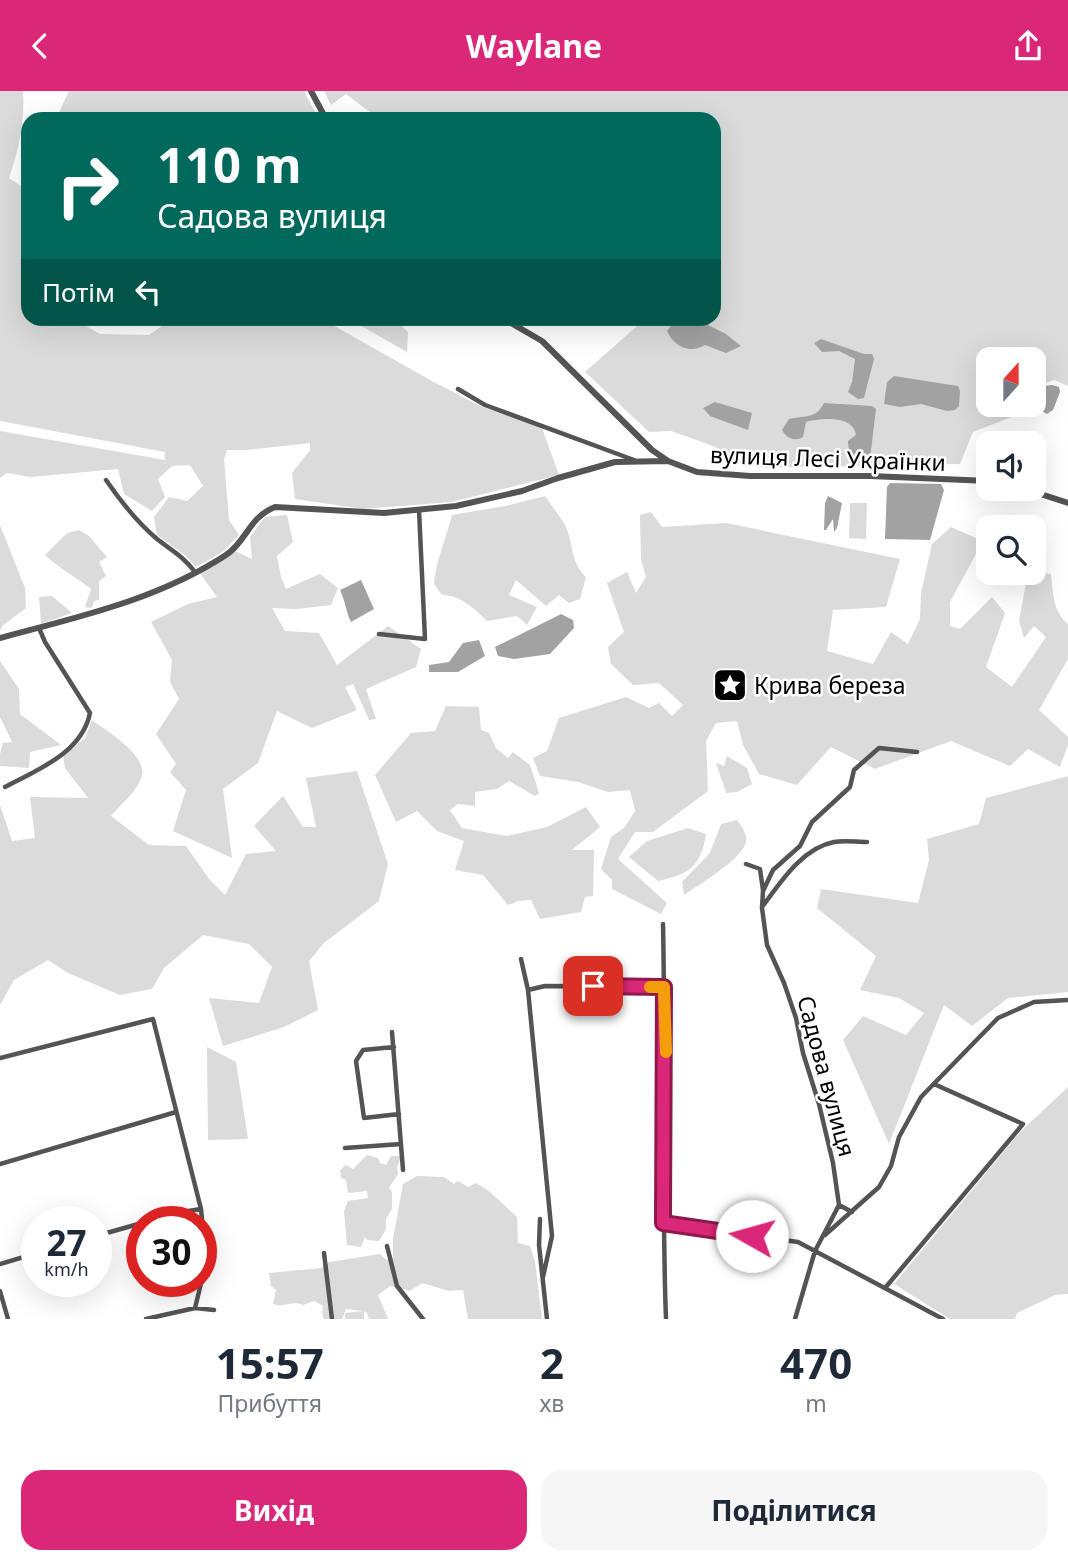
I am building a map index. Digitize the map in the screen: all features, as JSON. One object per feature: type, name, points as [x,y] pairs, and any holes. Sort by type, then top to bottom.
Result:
[{"type":"street","points":[[311,91],[322,112]]},
{"type":"street","name":"вулиця Лесі Українки","points":[[516,326],[542,341],[649,447],[668,461],[697,472],[750,476],[870,476],[976,480]]},
{"type":"street","points":[[458,389],[485,405],[639,460],[647,454],[649,447]]},
{"type":"street","name":"вулиця Лесі Українки","points":[[0,638],[94,614],[144,597],[228,553],[261,513],[275,507],[384,513],[456,506],[522,491],[615,462],[668,461]]},
{"type":"street","points":[[106,480],[129,510],[157,539],[185,558],[195,572]]},
{"type":"street","points":[[1046,496],[1068,503]]},
{"type":"street","points":[[379,634],[425,639],[419,510]]},
{"type":"street","points":[[5,787],[57,758],[82,735],[90,713],[39,628]]},
{"type":"street","points":[[763,891],[773,870],[800,846],[812,822],[850,787],[854,770],[879,748],[917,751]]},
{"type":"street","points":[[762,908],[798,863],[819,847],[834,842],[867,842]]},
{"type":"street","points":[[746,864],[754,865],[762,871],[763,891]]},
{"type":"street","name":"Садова вулиця","points":[[763,891],[762,908],[767,945],[796,1018],[803,1053],[834,1163],[839,1205]]},
{"type":"street","points":[[663,924],[663,1223],[666,1319]]},
{"type":"street","points":[[521,958],[528,990],[552,1236],[543,1277]]},
{"type":"street","points":[[528,990],[545,986],[664,987]]},
{"type":"street","points":[[822,1237],[879,1187],[891,1166],[899,1137],[920,1097],[998,1018],[1034,1002],[1068,1000]]},
{"type":"street","points":[[0,1058],[153,1019],[200,1206]]},
{"type":"street","points":[[392,1032],[402,1170]]},
{"type":"street","points":[[394,1047],[363,1050],[356,1061],[364,1118],[399,1114]]},
{"type":"street","points":[[885,1288],[1023,1125],[934,1084]]},
{"type":"street","points":[[0,1164],[176,1112]]},
{"type":"street","points":[[345,1148],[401,1144]]},
{"type":"street","points":[[796,1319],[815,1251],[822,1237],[839,1205],[852,1212]]},
{"type":"street","points":[[540,1219],[539,1245],[547,1319]]},
{"type":"street","points":[[663,1223],[798,1242],[943,1319]]},
{"type":"street","points":[[387,1246],[397,1286],[423,1319]]},
{"type":"street","points":[[324,1253],[332,1319]]},
{"type":"street","points":[[0,1264],[21,1258]]},
{"type":"street","points":[[0,1290],[8,1319]]},
{"type":"street","points":[[195,1308],[197,1297]]},
{"type":"street","points":[[146,1319],[195,1308],[214,1310]]},
{"type":"shaded area","points":[[0,91],[23,91],[20,135],[9,178],[21,186],[21,326],[86,326],[100,334],[149,335],[162,326],[334,326],[480,406],[542,428],[559,475],[452,502],[363,509],[295,499],[292,473],[310,450],[310,443],[227,450],[224,459],[229,520],[239,535],[224,551],[196,567],[186,556],[157,535],[154,517],[169,497],[187,501],[203,486],[190,465],[172,466],[158,479],[165,497],[152,511],[124,494],[118,469],[31,477],[7,473],[0,478],[0,431],[165,460],[165,452],[0,421]]},
{"type":"shaded area","points":[[69,91],[304,91],[315,112],[59,112]]},
{"type":"shaded area","points":[[324,91],[1068,91],[1068,386],[1054,380],[1046,383],[1046,347],[976,347],[976,417],[1012,417],[973,432],[960,464],[765,468],[671,431],[649,432],[585,372],[637,326],[721,326],[721,112],[370,112],[346,94],[331,105]]},
{"type":"shaded area","points":[[361,326],[402,326],[408,332],[407,352]]},
{"type":"shaded area","points":[[671,326],[710,326],[741,346],[726,353],[705,345],[688,349],[678,345],[667,331]]},
{"type":"shaded area","points":[[821,339],[864,354],[872,354],[874,359],[864,398],[858,399],[848,392],[855,359],[839,351],[822,352],[814,343]]},
{"type":"shaded area","points":[[894,376],[958,386],[959,406],[955,410],[947,411],[921,404],[900,407],[884,404],[887,382]]},
{"type":"shaded area","points":[[1046,386],[1059,387],[1060,392],[1053,410],[1047,414],[1046,413]]},
{"type":"shaded area","points":[[715,402],[752,413],[748,430],[710,416],[703,408]]},
{"type":"shaded area","points":[[824,403],[872,406],[876,409],[870,459],[867,462],[856,460],[849,453],[848,441],[856,435],[854,429],[843,421],[828,419],[806,422],[803,437],[797,439],[784,433],[782,430],[789,419],[814,414]]},
{"type":"shaded area","points":[[890,483],[941,484],[944,490],[930,540],[885,539],[887,487]]},
{"type":"shaded area","points":[[545,496],[565,525],[577,565],[586,577],[580,599],[569,603],[559,595],[546,606],[516,580],[509,595],[537,607],[527,625],[517,616],[487,621],[461,600],[442,595],[434,584],[435,575],[452,515]]},
{"type":"shaded area","points":[[828,496],[842,503],[834,532],[833,519],[824,530],[825,503]]},
{"type":"shaded area","points":[[850,503],[867,503],[866,539],[849,538]]},
{"type":"shaded area","points":[[651,512],[662,527],[726,523],[900,559],[886,607],[833,610],[827,651],[873,664],[891,632],[908,644],[920,619],[921,593],[932,544],[951,527],[976,538],[976,554],[950,602],[950,626],[960,629],[992,597],[1005,613],[986,667],[1012,687],[1046,637],[1034,626],[1024,638],[1019,621],[1026,585],[1046,585],[1046,573],[1051,574],[1053,595],[1059,614],[1068,624],[1068,659],[1039,710],[1068,737],[1060,767],[1028,749],[1010,766],[951,741],[875,769],[831,747],[797,785],[759,774],[743,745],[737,721],[716,723],[706,741],[708,791],[653,832],[635,832],[618,859],[667,903],[661,914],[612,889],[612,880],[601,869],[611,837],[624,828],[635,811],[630,790],[608,792],[578,782],[540,776],[533,758],[547,751],[559,718],[626,697],[649,708],[659,703],[672,716],[683,705],[659,683],[633,685],[611,664],[608,647],[624,632],[607,583],[627,572],[636,593],[646,577],[641,560],[640,515]]},
{"type":"shaded area","points":[[287,515],[293,542],[277,556],[286,589],[320,574],[338,588],[331,605],[297,609],[272,608],[285,631],[319,633],[337,665],[388,626],[421,649],[416,667],[366,689],[376,719],[369,720],[353,684],[345,687],[357,710],[312,728],[277,711],[258,763],[223,789],[232,858],[173,831],[186,790],[170,772],[176,764],[156,734],[179,699],[170,682],[172,660],[151,622],[188,604],[217,597],[199,572],[235,551],[252,559],[250,537],[265,517]]},
{"type":"shaded area","points":[[0,525],[25,588],[26,608],[2,626],[0,631]]},
{"type":"shaded area","points":[[79,530],[89,536],[107,557],[99,562],[106,576],[99,581],[99,600],[94,601],[92,608],[85,607],[91,589],[45,555],[67,533]]},
{"type":"shaded area","points":[[361,580],[374,609],[351,622],[340,590]]},
{"type":"shaded area","points":[[52,596],[72,613],[41,624],[39,597]]},
{"type":"shaded area","points":[[561,614],[573,620],[574,628],[550,654],[514,659],[498,656],[495,647]]},
{"type":"shaded area","points":[[479,640],[485,656],[458,672],[429,672],[429,665],[449,662],[463,643]]},
{"type":"shaded area","points":[[0,661],[19,689],[20,714],[61,745],[30,752],[29,768],[0,766],[3,743],[12,742],[0,717]]},
{"type":"shaded area","points":[[446,706],[479,707],[481,730],[489,733],[496,748],[508,758],[513,752],[530,765],[539,793],[535,796],[509,781],[497,789],[475,792],[475,806],[458,804],[450,810],[462,828],[507,836],[547,827],[586,807],[600,827],[572,850],[594,850],[593,896],[585,897],[581,912],[540,919],[531,900],[508,905],[483,875],[455,870],[464,841],[437,831],[417,811],[396,822],[375,775],[411,733],[435,731]]},
{"type":"shaded area","points":[[92,720],[135,755],[142,772],[134,790],[111,816],[149,845],[186,846],[209,879],[225,895],[246,854],[276,851],[254,826],[283,796],[303,827],[316,827],[306,778],[357,771],[388,864],[379,901],[324,943],[309,961],[318,1010],[284,1027],[223,1046],[209,998],[259,1003],[272,967],[249,944],[203,935],[164,968],[152,989],[120,995],[68,973],[48,960],[14,980],[0,1005],[0,805],[12,841],[35,838],[30,797],[88,798],[65,768],[63,756],[85,738]]},
{"type":"shaded area","points":[[727,756],[747,768],[752,784],[737,792],[726,793],[716,763],[724,766]]},
{"type":"shaded area","points":[[1068,776],[1068,992],[1008,998],[972,1026],[944,1005],[889,1144],[843,1040],[863,1016],[906,1035],[924,1013],[899,998],[860,990],[876,956],[817,908],[821,889],[918,903],[929,860],[927,839],[979,824],[986,798]]},
{"type":"shaded area","points":[[737,820],[746,835],[741,852],[718,872],[684,895],[682,882],[710,853],[721,824]]},
{"type":"shaded area","points":[[688,828],[706,834],[697,862],[685,872],[658,881],[629,857],[647,841]]},
{"type":"shaded area","points":[[207,1047],[236,1062],[248,1139],[208,1140]]},
{"type":"shaded area","points":[[1068,1087],[1068,1294],[1055,1295],[1017,1313],[1015,1319],[950,1319],[894,1284],[1021,1131]]},
{"type":"shaded area","points":[[367,1155],[378,1158],[380,1163],[386,1165],[391,1156],[401,1156],[398,1174],[389,1188],[392,1192],[392,1209],[379,1241],[367,1240],[365,1237],[361,1247],[347,1245],[344,1211],[348,1201],[368,1198],[367,1191],[348,1193],[346,1180],[341,1178],[340,1170],[346,1165],[353,1169]]},
{"type":"shaded area","points":[[417,1176],[444,1177],[454,1184],[458,1181],[468,1187],[476,1183],[517,1217],[518,1243],[530,1246],[535,1261],[542,1319],[468,1319],[463,1290],[449,1291],[422,1283],[410,1291],[390,1286],[378,1295],[388,1319],[369,1319],[364,1311],[364,1319],[345,1319],[345,1313],[363,1311],[346,1309],[342,1319],[324,1319],[323,1306],[314,1301],[303,1305],[273,1304],[276,1290],[271,1286],[269,1273],[321,1268],[329,1262],[380,1254],[387,1260],[393,1257],[393,1239],[403,1184]]},
{"type":"slow traffic","points":[[650,987],[664,987],[666,1052]]},
{"type":"place","name":"Крива береза","points":[[730,685]]},
{"type":"route","points":[[593,986],[664,987],[666,1042],[663,1223],[752,1236]]}]
